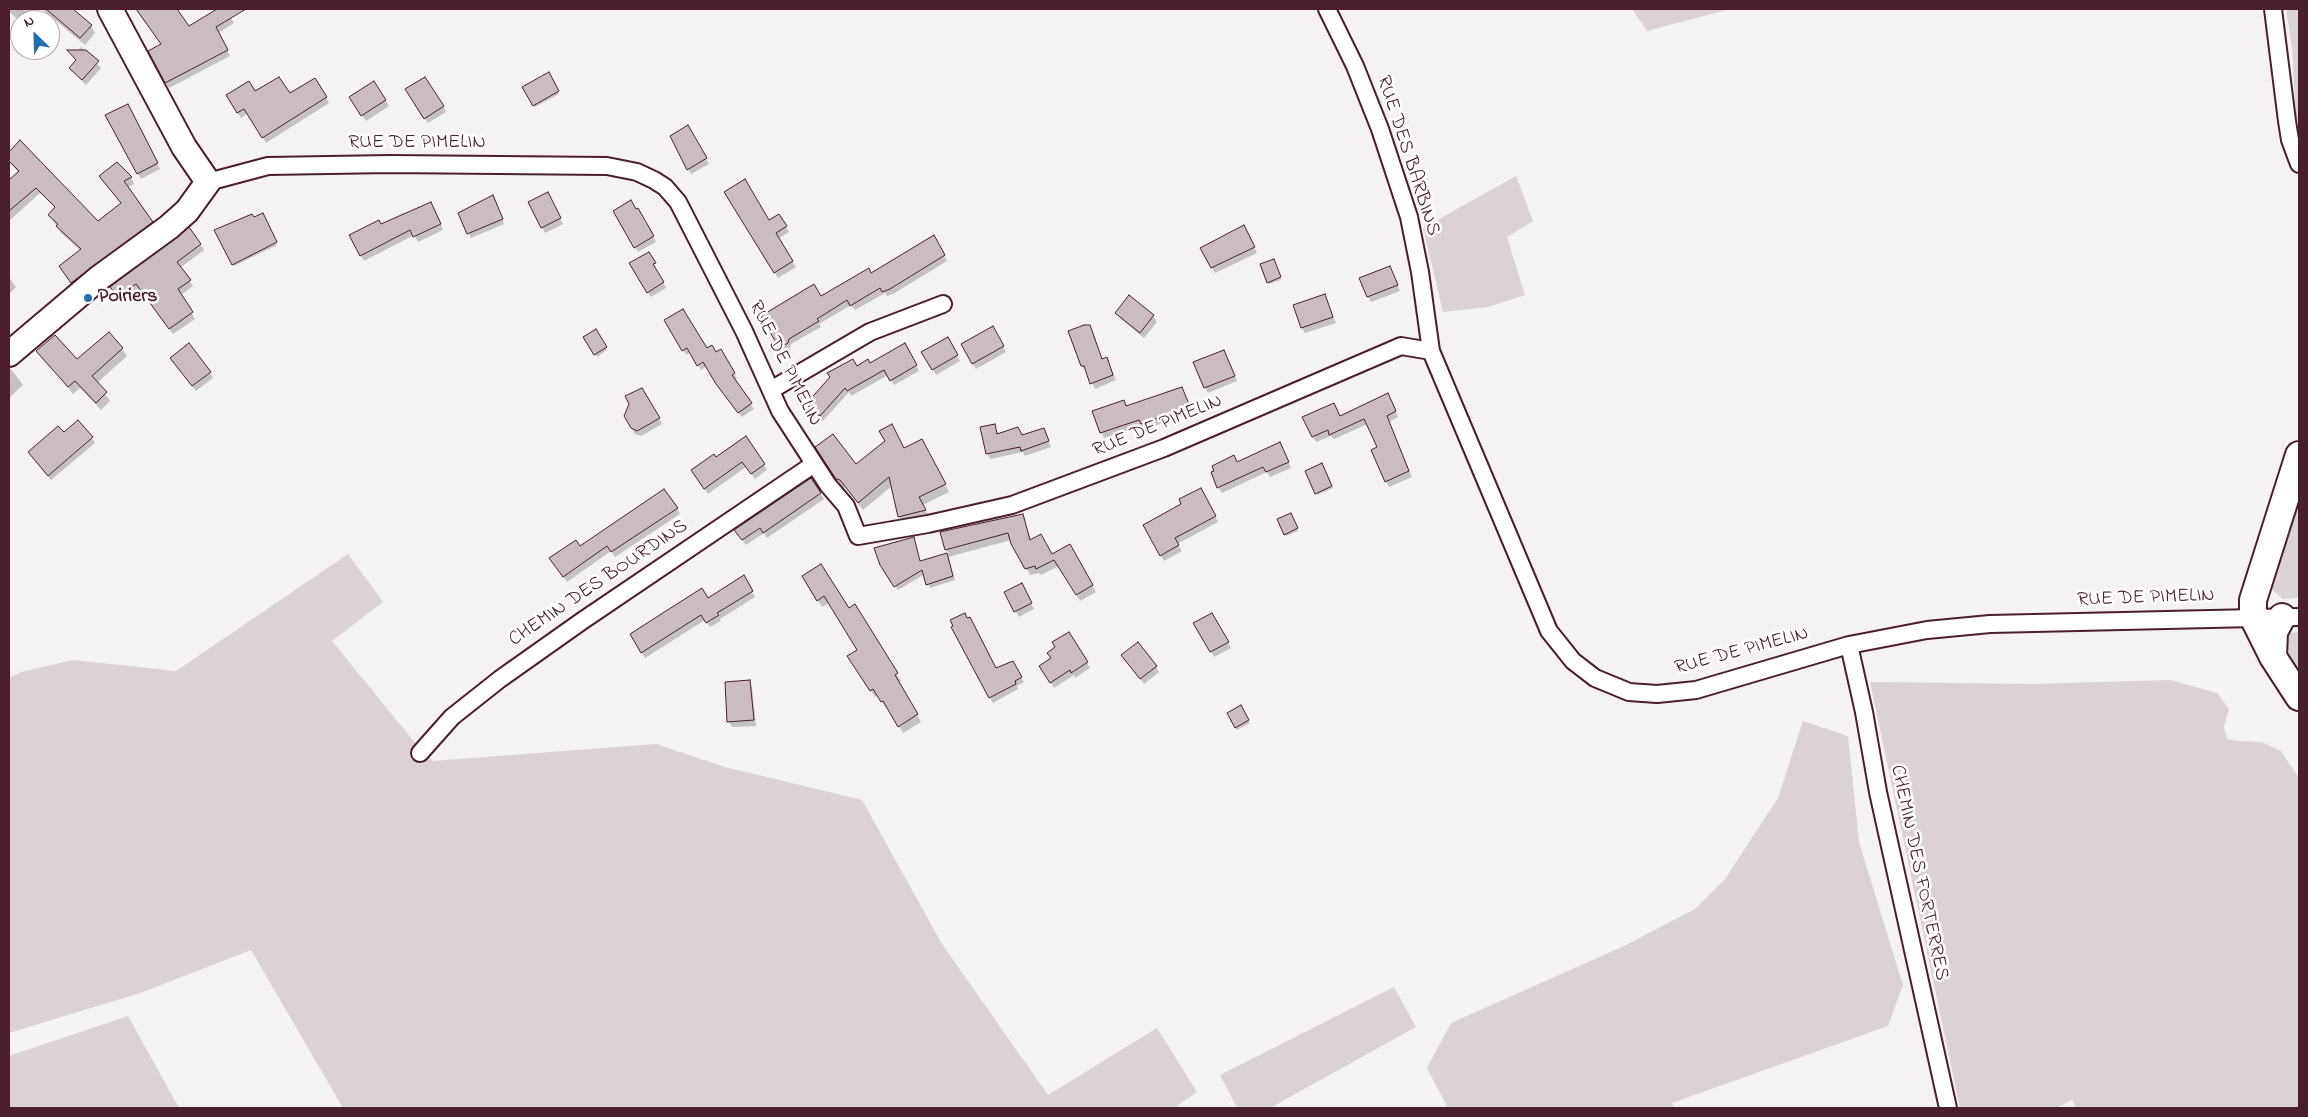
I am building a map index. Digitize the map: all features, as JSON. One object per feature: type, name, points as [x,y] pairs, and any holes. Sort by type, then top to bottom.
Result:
[{"type":"main road","points":[[9,354],[99,278],[169,227],[187,211],[208,182],[184,147],[110,9]]},
{"type":"main road","points":[[2299,455],[2253,600],[2253,617],[2273,656],[2299,696]]},
{"type":"main road","points":[[2273,656],[2274,632],[2291,617]]},
{"type":"street","name":"RUE DES BARBINS","points":[[1327,9],[1380,128],[1409,218],[1420,272],[1431,351]]},
{"type":"street","points":[[2272,9],[2290,140],[2299,164]]},
{"type":"street","name":"RUE DE PIMELIN","points":[[208,182],[268,166],[562,164],[607,166],[637,172],[665,187],[678,202],[744,331],[792,432],[846,506],[858,536],[928,524],[1012,505],[1086,479],[1164,448],[1401,346],[1427,330]]},
{"type":"street","points":[[771,390],[870,332],[943,304]]},
{"type":"street","points":[[1401,346],[1431,351]]},
{"type":"street","name":"RUE DE PIMELIN","points":[[1431,351],[1549,631],[1573,661],[1596,678],[1629,692],[1657,694],[1696,690],[1849,645],[1927,630],[1990,624],[2291,617]]},
{"type":"street","name":"CHEMIN DES BOURDINS","points":[[420,753],[452,717],[500,679],[582,620],[814,464]]},
{"type":"street","name":"CHEMIN DES FORTERRES","points":[[1849,645],[1864,712],[1878,792],[1948,1108]]},
{"type":"shaded area","points":[[1632,9],[1730,9],[1647,31]]},
{"type":"shaded area","points":[[2286,9],[2299,9],[2299,125],[2296,118],[2292,47]]},
{"type":"shaded area","points":[[1516,176],[1533,221],[1507,237],[1525,295],[1488,307],[1443,312],[1423,228]]},
{"type":"shaded area","points":[[2299,478],[2299,598],[2283,599],[2271,589],[2269,580]]},
{"type":"shaded area","points":[[348,554],[383,602],[332,641],[411,738],[433,761],[656,744],[725,767],[862,800],[942,944],[1048,1095],[1157,1028],[1197,1092],[1174,1108],[343,1108],[251,950],[143,992],[9,1033],[9,678],[21,672],[73,660],[176,671]]},
{"type":"shaded area","points":[[2299,632],[2299,679],[2289,664],[2282,643],[2290,633]]},
{"type":"shaded area","points":[[2170,680],[2217,693],[2229,709],[2224,726],[2227,739],[2262,742],[2281,751],[2299,778],[2299,1108],[2076,1108],[2072,1100],[2056,1108],[1960,1108],[1870,682],[2033,684]]},
{"type":"shaded area","points":[[1803,721],[1848,736],[1859,842],[1903,985],[1888,1026],[1672,1103],[1674,1108],[1448,1108],[1427,1068],[1451,1023],[1624,946],[1695,909],[1725,879],[1778,798]]},
{"type":"shaded area","points":[[1394,987],[1416,1027],[1270,1108],[1237,1108],[1220,1075]]},
{"type":"shaded area","points":[[128,1016],[179,1108],[9,1108],[9,1056]]},
{"type":"building","points":[[46,9],[73,9],[92,25],[80,38],[60,21],[60,10]]},
{"type":"building","points":[[136,9],[177,9],[189,26],[217,9],[246,9],[216,27],[228,50],[165,83],[148,51],[161,44]]},
{"type":"building","points":[[67,50],[86,50],[99,61],[82,80],[69,68],[76,60]]},
{"type":"building","points":[[549,72],[559,91],[533,106],[522,87]]},
{"type":"building","points":[[279,77],[290,93],[315,78],[327,97],[262,138],[244,109],[237,113],[226,95],[249,81],[255,91]]},
{"type":"building","points":[[425,77],[444,106],[424,119],[405,89]]},
{"type":"building","points":[[374,81],[386,100],[361,116],[349,97]]},
{"type":"building","points":[[128,104],[158,163],[137,174],[105,115]]},
{"type":"building","points":[[688,125],[707,158],[687,170],[670,136]]},
{"type":"building","points":[[20,140],[98,221],[121,203],[99,176],[117,162],[132,177],[124,181],[153,222],[71,283],[59,266],[81,249],[56,226],[58,224],[48,215],[55,207],[36,188],[9,211],[9,180],[19,171],[9,161],[9,152]]},
{"type":"building","points":[[745,179],[769,220],[779,214],[787,226],[776,233],[793,261],[774,273],[724,192]]},
{"type":"building","points":[[548,192],[561,218],[541,228],[528,202]]},
{"type":"building","points":[[493,195],[503,219],[467,234],[458,213]]},
{"type":"building","points":[[631,200],[636,209],[638,208],[654,236],[634,248],[613,211]]},
{"type":"building","points":[[431,202],[441,224],[413,237],[410,230],[360,256],[349,235],[379,220],[381,224]]},
{"type":"building","points":[[263,213],[277,242],[232,265],[214,230],[252,214],[254,217]]},
{"type":"building","points":[[1244,225],[1255,247],[1211,268],[1200,248]]},
{"type":"building","points":[[189,227],[201,244],[177,262],[191,280],[178,289],[193,312],[169,329],[136,284],[118,297],[110,287]]},
{"type":"building","points":[[934,235],[945,255],[890,289],[882,292],[880,288],[850,306],[847,300],[817,319],[819,321],[789,339],[788,343],[779,348],[761,316],[814,284],[821,296],[869,268],[871,273]]},
{"type":"building","points":[[649,252],[656,263],[653,264],[664,282],[647,293],[629,263]]},
{"type":"building","points":[[1274,259],[1281,277],[1267,283],[1260,264]]},
{"type":"building","points":[[1390,266],[1398,285],[1367,297],[1359,278]]},
{"type":"building","points":[[1325,294],[1333,317],[1301,328],[1293,305]]},
{"type":"building","points":[[1129,295],[1154,315],[1140,333],[1115,313]]},
{"type":"building","points":[[683,309],[707,348],[712,345],[716,352],[721,349],[735,373],[732,375],[752,403],[738,413],[716,384],[703,362],[697,366],[687,348],[682,351],[664,320]]},
{"type":"building","points":[[1084,325],[1090,325],[1102,359],[1107,357],[1113,375],[1090,384],[1068,331]]},
{"type":"building","points":[[993,326],[1004,346],[972,364],[961,344]]},
{"type":"building","points":[[596,329],[607,347],[594,355],[583,337]]},
{"type":"building","points":[[109,332],[123,348],[92,376],[107,392],[96,403],[75,381],[68,387],[36,351],[55,335],[77,359]]},
{"type":"building","points":[[948,337],[958,355],[932,370],[921,352]]},
{"type":"building","points":[[189,343],[211,372],[192,386],[170,358]]},
{"type":"building","points":[[905,343],[917,365],[890,381],[884,370],[847,391],[845,388],[820,416],[806,404],[830,377],[827,373],[853,359],[857,366],[868,359],[870,363]]},
{"type":"building","points":[[1224,350],[1235,376],[1204,388],[1193,362]]},
{"type":"building","points":[[1182,387],[1190,407],[1141,424],[1139,420],[1100,433],[1092,411],[1124,400],[1126,406]]},
{"type":"building","points":[[642,388],[660,418],[637,431],[631,428],[624,416],[629,404],[625,396]]},
{"type":"building","points":[[1388,393],[1396,411],[1387,416],[1409,471],[1385,482],[1371,450],[1377,447],[1364,419],[1329,435],[1328,430],[1312,437],[1302,417],[1334,403],[1340,416]]},
{"type":"building","points":[[78,420],[93,437],[48,476],[28,452],[58,426],[64,432]]},
{"type":"building","points":[[892,424],[904,448],[922,439],[946,484],[919,497],[926,510],[898,517],[889,477],[858,503],[840,480],[836,479],[815,447],[833,434],[856,464],[885,441],[879,431]]},
{"type":"building","points":[[995,424],[997,434],[1018,427],[1022,435],[1044,428],[1049,441],[1021,451],[1020,447],[986,454],[980,427]]},
{"type":"building","points":[[746,436],[765,464],[751,474],[742,462],[704,489],[691,470],[714,454],[716,457]]},
{"type":"building","points":[[1280,442],[1289,462],[1266,472],[1263,467],[1217,488],[1211,472],[1214,471],[1212,466],[1234,455],[1237,462]]},
{"type":"building","points":[[1322,463],[1332,486],[1315,494],[1305,471]]},
{"type":"building","points":[[811,478],[821,493],[763,533],[760,528],[742,540],[734,530]]},
{"type":"building","points":[[1201,488],[1216,516],[1175,538],[1179,545],[1160,556],[1143,525],[1181,504],[1179,499]]},
{"type":"building","points":[[664,489],[678,508],[611,552],[607,546],[563,577],[549,558],[576,540],[580,546]]},
{"type":"building","points":[[1291,513],[1298,528],[1284,535],[1277,519]]},
{"type":"building","points":[[1023,514],[1030,540],[1041,534],[1052,554],[1070,544],[1093,585],[1076,595],[1054,560],[1036,569],[1035,566],[1025,569],[1011,544],[1008,533],[945,550],[940,532]]},
{"type":"building","points":[[914,537],[920,561],[947,553],[953,576],[926,585],[922,570],[894,587],[880,565],[874,548]]},
{"type":"building","points":[[821,564],[849,608],[855,604],[898,673],[895,675],[918,714],[898,727],[883,701],[881,702],[873,689],[870,691],[847,656],[857,650],[824,596],[817,601],[802,576]]},
{"type":"building","points":[[744,575],[753,591],[717,613],[719,615],[706,623],[701,615],[641,653],[630,634],[702,588],[708,598]]},
{"type":"building","points":[[1022,583],[1032,603],[1014,612],[1004,592]]},
{"type":"building","points":[[965,613],[967,618],[970,617],[996,668],[1013,661],[1022,677],[1015,681],[1016,684],[989,698],[951,627],[953,626],[950,620]]},
{"type":"building","points":[[1212,613],[1229,642],[1210,652],[1193,623]]},
{"type":"building","points":[[1069,632],[1088,662],[1071,673],[1070,670],[1050,683],[1039,666],[1051,658],[1047,653],[1055,647],[1052,642]]},
{"type":"building","points":[[1138,642],[1157,666],[1140,679],[1121,655]]},
{"type":"building","points":[[750,680],[754,720],[727,722],[725,682]]},
{"type":"building","points":[[1241,705],[1249,720],[1235,728],[1227,713]]},
{"type":"place","name":"Poiriers","points":[[88,298]]}]
